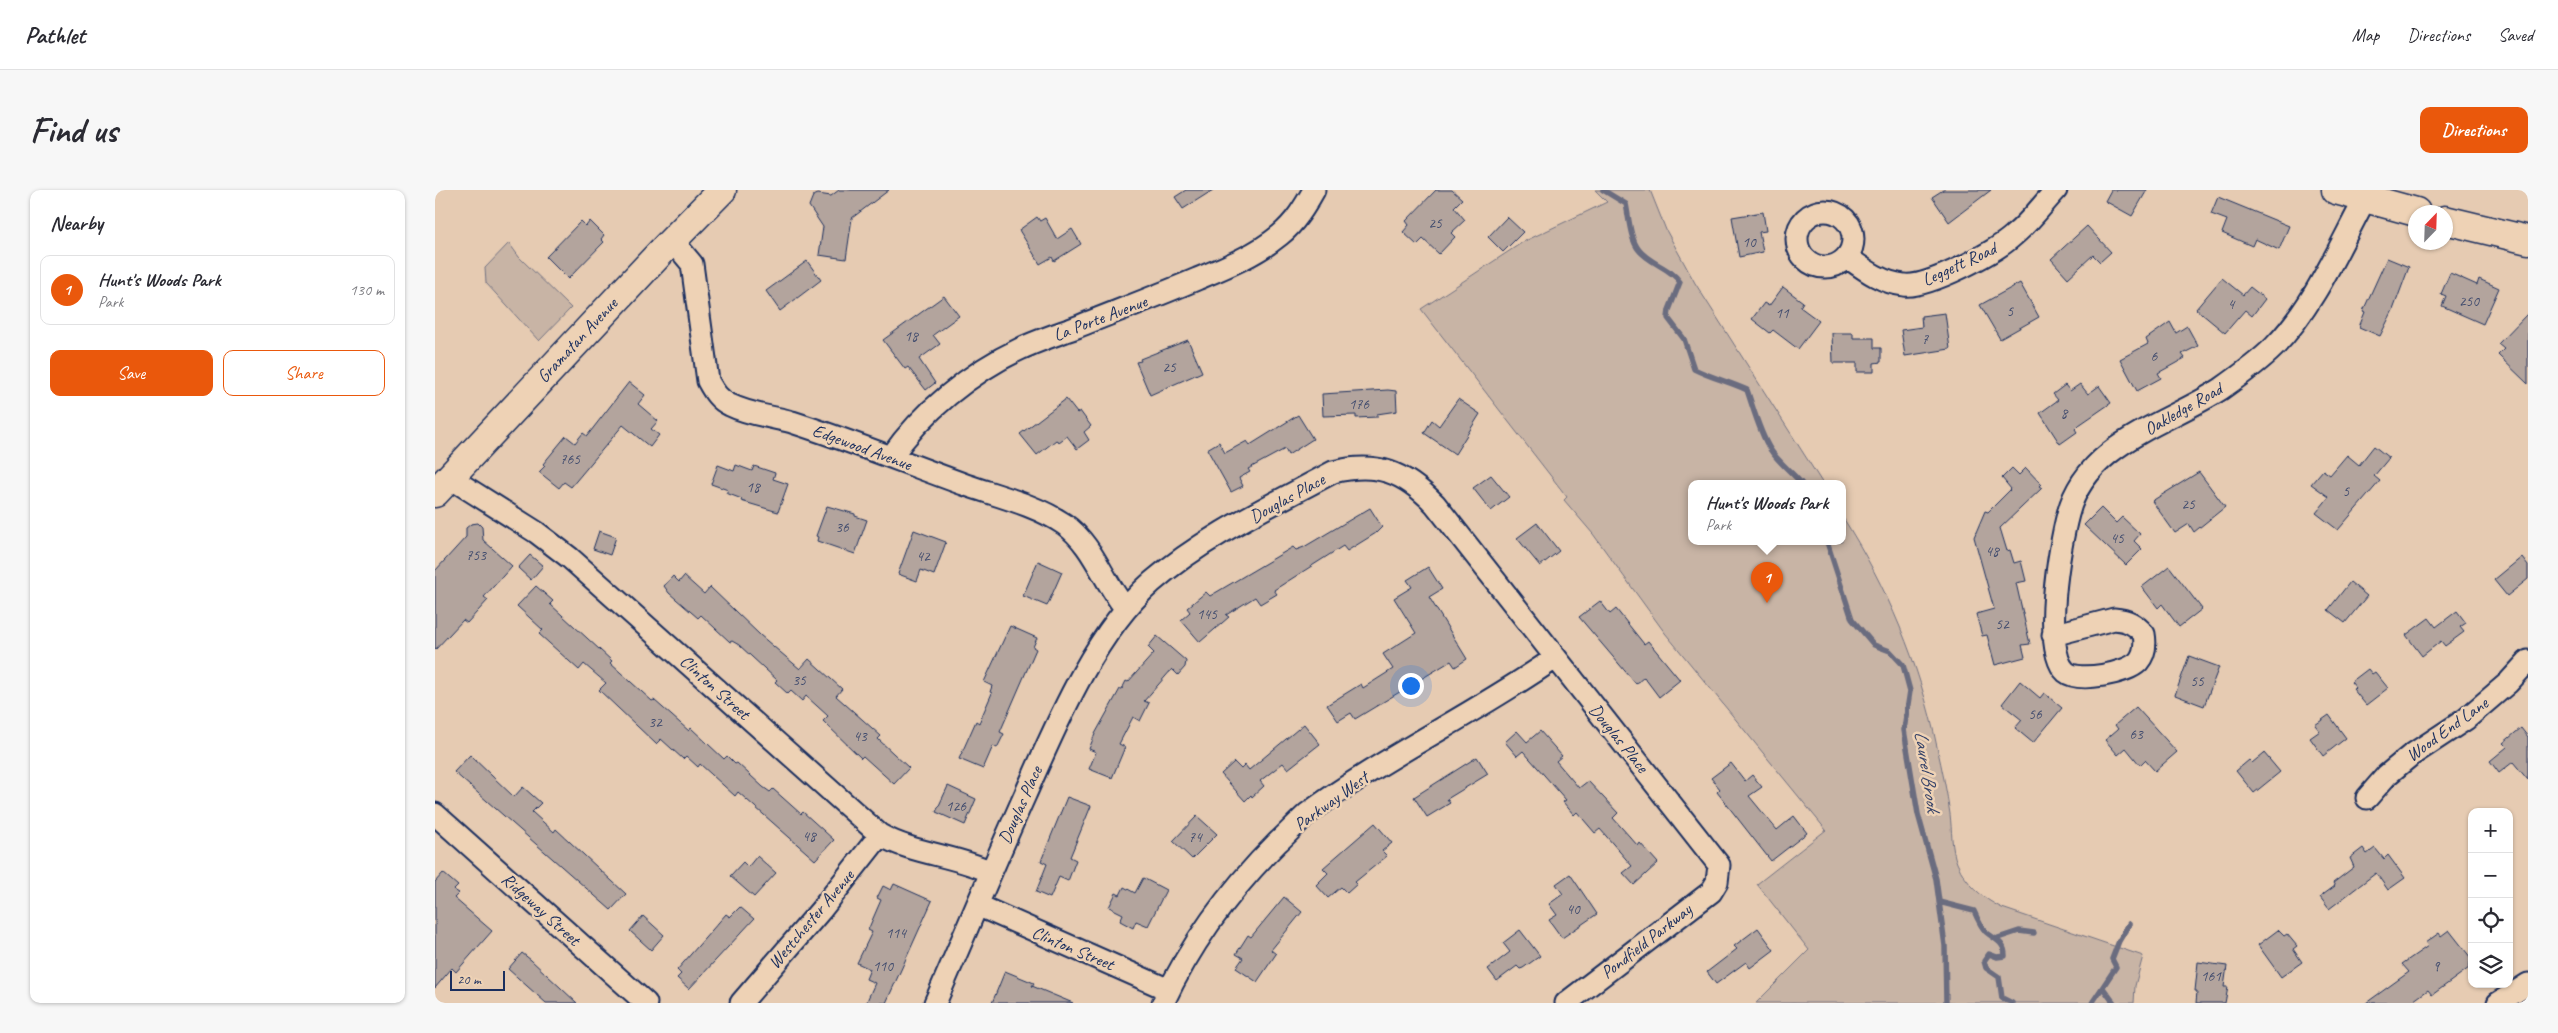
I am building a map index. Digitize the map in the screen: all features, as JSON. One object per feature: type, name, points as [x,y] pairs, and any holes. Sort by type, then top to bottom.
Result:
[{"type":"street","name":"Gramatan Avenue","points":[[442,485],[672,240],[722,190]]},
{"type":"street","name":"La Porte Avenue","points":[[891,457],[906,435],[936,406],[984,370],[1021,348],[1158,296],[1259,251],[1288,227],[1301,212],[1314,190]]},
{"type":"street","name":"Leggett Road","points":[[1847,257],[1883,281],[1906,285],[1927,282],[1993,251],[2015,235],[2056,190]]},
{"type":"street","points":[[2336,190],[2408,210]]},
{"type":"street","name":"Oakledge Road","points":[[2053,635],[2055,575],[2068,514],[2075,495],[2091,469],[2115,448],[2221,389],[2273,348],[2300,316],[2365,199]]},
{"type":"street","points":[[2453,222],[2528,240]]},
{"type":"street","name":"Edgewood Avenue","points":[[672,240],[692,264],[708,381],[718,397],[729,405],[753,414],[777,418],[891,457],[1034,509],[1065,524],[1090,552],[1113,594],[1126,609]]},
{"type":"street","name":"Douglas Place","points":[[935,1003],[991,872],[1071,694],[1091,658],[1126,609],[1153,582],[1197,549],[1276,502],[1333,472],[1352,468],[1381,469],[1403,477],[1420,488],[1435,504],[1713,856],[1719,865],[1720,874]]},
{"type":"street","name":"Clinton Street","points":[[442,485],[536,532],[570,558],[880,835],[899,845],[957,859],[991,872]]},
{"type":"street","name":"Parkway West","points":[[1166,997],[1194,945],[1220,907],[1258,862],[1306,816],[1350,785],[1555,658]]},
{"type":"street","name":"Wood End Lane","points":[[2367,798],[2387,775],[2410,756],[2465,719],[2508,683],[2528,661]]},
{"type":"street","name":"Ridgeway Street","points":[[435,814],[646,1003]]},
{"type":"street","name":"Westchester Avenue","points":[[741,1003],[821,910],[880,835]]},
{"type":"street","name":"Pondfield Parkway","points":[[1566,1003],[1711,892],[1720,874]]},
{"type":"street","name":"Clinton Street","points":[[977,905],[1166,997]]},
{"type":"street","points":[[2498,1003],[2528,984]]},
{"type":"shaded area","points":[[1595,190],[1650,190],[1666,230],[1695,283],[1820,480],[1688,480],[1688,545],[1846,545],[1846,523],[1887,598],[1900,627],[1921,686],[1930,716],[1944,780],[1954,851],[1961,871],[1975,890],[2002,908],[2143,956],[2135,986],[2134,1003],[1756,1003],[1809,950],[1757,884],[1826,830],[1665,633],[1593,534],[1564,500],[1567,497],[1421,309],[1523,242],[1607,202]]},
{"type":"shaded area","points":[[509,243],[519,257],[571,308],[539,341],[486,283],[485,268]]},
{"type":"building","points":[[839,190],[889,190],[852,218],[846,259],[819,255],[823,227],[809,206],[813,196],[818,194],[831,196]]},
{"type":"building","points":[[1186,190],[1213,190],[1183,209],[1175,197]]},
{"type":"building","points":[[1436,190],[1452,190],[1462,199],[1454,207],[1465,220],[1451,233],[1455,237],[1439,254],[1423,239],[1417,245],[1403,232],[1409,225],[1406,221]]},
{"type":"building","points":[[1943,190],[1991,190],[1949,222],[1932,197]]},
{"type":"building","points":[[2111,190],[2147,190],[2132,216],[2105,201]]},
{"type":"building","points":[[2218,197],[2289,226],[2279,250],[2255,239],[2252,246],[2222,233],[2227,220],[2211,214]]},
{"type":"building","points":[[1763,212],[1766,231],[1759,232],[1763,252],[1739,257],[1732,217]]},
{"type":"building","points":[[1037,217],[1040,221],[1045,218],[1057,239],[1072,229],[1081,244],[1054,261],[1052,257],[1040,264],[1019,230]]},
{"type":"building","points":[[1507,217],[1523,232],[1503,252],[1488,237]]},
{"type":"building","points":[[581,221],[586,226],[590,221],[604,235],[601,239],[604,242],[568,279],[546,257]]},
{"type":"building","points":[[2087,226],[2111,252],[2100,262],[2093,255],[2068,278],[2051,259]]},
{"type":"building","points":[[2387,258],[2409,267],[2393,310],[2380,336],[2359,327],[2365,312],[2363,311]]},
{"type":"building","points":[[807,261],[821,280],[780,311],[766,291]]},
{"type":"building","points":[[2450,273],[2477,285],[2479,279],[2499,288],[2483,324],[2442,306],[2446,296],[2441,294]]},
{"type":"building","points":[[2222,278],[2243,295],[2250,287],[2265,299],[2252,316],[2245,310],[2225,333],[2196,309]]},
{"type":"building","points":[[2020,283],[2039,317],[2000,339],[1980,305]]},
{"type":"building","points":[[1783,287],[1803,302],[1800,307],[1819,321],[1798,349],[1773,330],[1770,333],[1752,319],[1764,303],[1769,306]]},
{"type":"building","points":[[944,296],[959,316],[933,335],[940,344],[919,359],[935,383],[926,390],[908,367],[905,369],[883,340]]},
{"type":"building","points":[[1945,313],[1950,349],[1905,356],[1901,330],[1922,327],[1921,316]]},
{"type":"building","points":[[2528,313],[2528,384],[2498,355],[2504,349],[2498,344]]},
{"type":"building","points":[[2170,322],[2176,333],[2187,326],[2198,346],[2182,354],[2185,358],[2158,373],[2161,378],[2137,391],[2120,359],[2148,344],[2146,339]]},
{"type":"building","points":[[1832,333],[1853,333],[1853,338],[1874,338],[1874,348],[1881,348],[1881,362],[1874,363],[1874,372],[1857,372],[1857,363],[1833,363]]},
{"type":"building","points":[[1188,340],[1202,372],[1150,395],[1136,362]]},
{"type":"building","points":[[629,382],[645,395],[638,404],[658,421],[651,429],[659,435],[650,447],[623,425],[571,487],[564,482],[559,488],[539,472],[545,466],[543,464],[566,436],[575,443],[583,433],[587,436]]},
{"type":"building","points":[[2080,384],[2088,394],[2099,386],[2111,403],[2079,425],[2075,429],[2077,432],[2060,444],[2040,413],[2058,400],[2053,394],[2065,385],[2070,391]]},
{"type":"building","points":[[1396,391],[1397,411],[1377,414],[1377,417],[1356,418],[1356,415],[1323,416],[1322,394]]},
{"type":"building","points":[[1066,399],[1077,413],[1080,411],[1091,426],[1084,432],[1089,440],[1077,449],[1067,436],[1059,442],[1056,440],[1037,455],[1020,434]]},
{"type":"building","points":[[1458,399],[1480,414],[1455,454],[1424,433],[1432,420],[1439,426]]},
{"type":"building","points":[[1298,415],[1313,439],[1288,455],[1285,449],[1248,469],[1250,472],[1239,478],[1243,486],[1231,492],[1207,449],[1219,442],[1225,453],[1247,441],[1250,445]]},
{"type":"building","points":[[2374,446],[2389,458],[2374,476],[2380,481],[2338,530],[2316,513],[2329,497],[2311,484],[2323,470],[2330,475],[2347,455],[2359,465]]},
{"type":"building","points":[[718,465],[734,471],[736,465],[752,471],[754,466],[775,473],[773,479],[788,484],[778,512],[741,501],[742,499],[726,493],[728,490],[711,484]]},
{"type":"building","points":[[2012,468],[2019,475],[2026,468],[2041,484],[2039,486],[2042,488],[2000,528],[2007,551],[2010,550],[2014,563],[2021,561],[2026,581],[2016,583],[2030,644],[2022,645],[2025,657],[1995,665],[1987,635],[1982,636],[1976,614],[1994,609],[1974,537],[1985,511],[1988,512],[2011,489],[2002,478]]},
{"type":"building","points":[[2199,472],[2225,507],[2194,532],[2189,524],[2175,533],[2152,501]]},
{"type":"building","points":[[1491,475],[1509,497],[1491,511],[1473,488]]},
{"type":"building","points":[[827,506],[855,514],[855,516],[867,520],[855,554],[817,541],[818,537],[816,536]]},
{"type":"building","points":[[1370,508],[1382,527],[1376,533],[1347,551],[1343,546],[1274,590],[1277,594],[1260,604],[1255,597],[1226,615],[1229,617],[1200,642],[1181,620],[1190,612],[1187,608],[1206,592],[1210,596],[1293,547],[1296,550],[1304,547]]},
{"type":"building","points":[[2101,508],[2116,523],[2122,517],[2140,534],[2134,541],[2142,549],[2126,565],[2084,525]]},
{"type":"building","points":[[478,523],[482,527],[483,540],[512,566],[484,597],[488,600],[467,623],[463,620],[435,650],[435,571],[466,537],[466,528],[471,524]]},
{"type":"building","points":[[1537,523],[1559,551],[1540,566],[1517,538]]},
{"type":"building","points":[[914,530],[946,542],[934,575],[921,570],[917,581],[898,574]]},
{"type":"building","points":[[599,531],[616,537],[610,555],[593,549]]},
{"type":"building","points":[[530,555],[543,566],[531,580],[518,568]]},
{"type":"building","points":[[2522,557],[2528,565],[2528,579],[2507,596],[2494,580]]},
{"type":"building","points":[[1038,561],[1062,572],[1047,606],[1023,596]]},
{"type":"building","points":[[2169,566],[2202,609],[2179,627],[2162,604],[2158,608],[2142,587]]},
{"type":"building","points":[[1428,567],[1442,589],[1429,597],[1467,659],[1455,667],[1451,661],[1355,719],[1351,713],[1338,721],[1327,705],[1361,684],[1363,688],[1393,669],[1383,654],[1416,633],[1394,598],[1412,587],[1407,580]]},
{"type":"building","points":[[673,576],[679,582],[684,576],[704,594],[710,587],[760,635],[800,669],[809,659],[842,689],[836,696],[881,736],[878,739],[909,768],[894,784],[863,756],[861,758],[823,721],[828,716],[806,696],[802,701],[791,691],[788,694],[775,682],[777,680],[739,645],[732,641],[730,642],[701,615],[698,618],[669,593],[664,586]]},
{"type":"building","points":[[2350,582],[2367,596],[2345,623],[2328,610]]},
{"type":"building","points":[[536,586],[553,601],[550,604],[652,701],[654,700],[689,731],[691,728],[724,759],[727,756],[735,764],[737,763],[770,792],[773,789],[801,814],[803,812],[834,840],[815,860],[738,792],[735,796],[700,764],[698,767],[686,756],[683,759],[661,739],[656,744],[599,690],[606,683],[584,664],[579,670],[539,634],[543,630],[517,606]]},
{"type":"building","points":[[1600,601],[1610,614],[1616,609],[1644,644],[1648,641],[1680,680],[1659,697],[1644,677],[1636,684],[1579,617]]},
{"type":"building","points":[[2457,611],[2466,623],[2460,627],[2464,632],[2445,646],[2441,641],[2422,656],[2406,635],[2429,618],[2436,627]]},
{"type":"building","points":[[1010,626],[1037,638],[1033,647],[1036,649],[1000,732],[1004,734],[997,748],[993,746],[983,769],[959,759],[976,721],[979,723],[992,693],[990,692],[992,686],[984,682]]},
{"type":"building","points":[[1157,636],[1186,661],[1185,667],[1178,675],[1172,669],[1144,701],[1149,703],[1140,721],[1133,717],[1119,744],[1125,747],[1112,778],[1089,769],[1096,752],[1089,749],[1095,734],[1120,689],[1154,653],[1148,647]]},
{"type":"building","points":[[2189,656],[2219,667],[2204,706],[2175,695]]},
{"type":"building","points":[[2368,669],[2372,674],[2375,672],[2388,688],[2366,705],[2353,689],[2356,688],[2351,682]]},
{"type":"building","points":[[2020,681],[2040,698],[2044,693],[2062,708],[2033,743],[2015,728],[2022,720],[2002,704]]},
{"type":"building","points":[[2136,707],[2177,752],[2155,771],[2145,760],[2140,765],[2126,748],[2118,755],[2105,740],[2118,729],[2115,725]]},
{"type":"building","points":[[2329,715],[2346,738],[2323,756],[2310,738],[2320,731],[2315,725]]},
{"type":"building","points":[[1304,724],[1320,744],[1288,769],[1283,763],[1260,781],[1264,786],[1245,801],[1221,774],[1234,762],[1241,769],[1245,765],[1249,770]]},
{"type":"building","points":[[2521,728],[2528,737],[2528,780],[2513,762],[2499,773],[2490,761],[2507,747],[2503,743]]},
{"type":"building","points":[[1517,731],[1527,742],[1540,731],[1562,756],[1556,761],[1579,788],[1588,781],[1618,813],[1613,818],[1638,846],[1640,843],[1658,863],[1634,885],[1623,873],[1632,866],[1600,829],[1595,833],[1577,812],[1574,815],[1563,802],[1566,800],[1523,751],[1517,756],[1505,742]]},
{"type":"building","points":[[2264,753],[2280,772],[2254,793],[2236,771],[2249,760],[2252,763]]},
{"type":"building","points":[[470,755],[514,797],[523,787],[541,803],[532,812],[554,832],[556,829],[626,894],[611,910],[454,772]]},
{"type":"building","points":[[1477,757],[1488,774],[1447,799],[1450,803],[1427,817],[1414,797]]},
{"type":"building","points":[[1731,763],[1745,781],[1752,775],[1762,787],[1749,796],[1777,830],[1794,816],[1807,833],[1771,861],[1717,792],[1720,789],[1711,778]]},
{"type":"building","points":[[948,786],[976,799],[965,825],[936,812]]},
{"type":"building","points":[[1067,797],[1091,806],[1070,857],[1076,860],[1068,881],[1059,877],[1050,898],[1036,892],[1047,864],[1041,861]]},
{"type":"building","points":[[1197,816],[1217,834],[1192,859],[1173,841]]},
{"type":"building","points":[[1375,823],[1392,843],[1382,851],[1387,856],[1355,882],[1357,884],[1347,893],[1341,887],[1328,898],[1316,885],[1328,873],[1323,868]]},
{"type":"building","points":[[2363,848],[2367,854],[2375,848],[2384,859],[2388,855],[2405,878],[2388,890],[2376,873],[2329,909],[2320,897],[2335,886],[2333,883],[2354,867],[2350,858]]},
{"type":"building","points":[[757,856],[776,873],[754,897],[730,876],[743,862],[748,867]]},
{"type":"building","points":[[443,873],[458,886],[454,890],[459,893],[454,898],[492,931],[456,972],[452,968],[435,988],[435,882]]},
{"type":"building","points":[[1570,874],[1597,914],[1562,938],[1549,920],[1557,915],[1549,904],[1563,894],[1556,884]]},
{"type":"building","points":[[1143,878],[1166,890],[1148,926],[1136,921],[1133,928],[1120,921],[1123,914],[1109,907],[1116,893],[1120,895],[1124,887],[1135,893]]},
{"type":"building","points":[[894,884],[932,901],[886,1003],[866,1003],[875,983],[866,979],[870,969],[857,963],[872,932],[868,930],[881,900],[877,898],[883,886],[891,890]]},
{"type":"building","points":[[1284,897],[1302,912],[1271,950],[1276,954],[1257,982],[1236,968],[1243,958],[1236,954],[1248,935],[1251,937]]},
{"type":"building","points":[[740,907],[754,919],[689,989],[677,978],[681,974],[677,970],[726,914],[730,917]]},
{"type":"building","points":[[643,916],[664,935],[651,950],[630,931]]},
{"type":"building","points":[[1758,928],[1774,950],[1750,968],[1746,962],[1716,984],[1707,972],[1737,949],[1734,946]]},
{"type":"building","points":[[1520,930],[1540,956],[1523,968],[1520,969],[1517,966],[1497,981],[1488,969],[1510,952],[1503,943]]},
{"type":"building","points":[[2278,930],[2284,936],[2287,934],[2297,946],[2293,949],[2302,962],[2281,977],[2258,945]]},
{"type":"building","points":[[2449,930],[2468,954],[2468,969],[2432,995],[2428,990],[2410,1003],[2366,1003],[2409,972],[2402,964],[2428,946],[2425,943],[2439,933],[2441,936]]},
{"type":"building","points":[[522,953],[577,1003],[546,1003],[508,969]]},
{"type":"building","points":[[2198,962],[2227,966],[2224,987],[2228,987],[2225,1003],[2196,1003],[2197,991],[2195,991]]},
{"type":"building","points":[[1005,971],[1034,983],[1032,986],[1073,1003],[992,1003]]},
{"type":"waterway","name":"Laurel Brook","points":[[1603,190],[1626,204],[1632,234],[1639,250],[1671,273],[1680,282],[1669,310],[1668,318],[1684,339],[1694,369],[1747,390],[1766,442],[1777,458],[1798,480]]},
{"type":"waterway","name":"Laurel Brook","points":[[1828,545],[1852,619],[1874,645],[1890,651],[1903,665],[1910,691],[1904,730],[1918,814],[1936,879],[1945,946],[1946,1003]]},
{"type":"waterway","points":[[1939,902],[1974,911],[1984,930],[2001,944],[2005,951],[2005,956],[1997,957],[1989,954],[1984,961],[1986,968],[1999,977],[2002,998],[2012,1003]]},
{"type":"waterway","points":[[2092,1003],[2116,967],[2112,959],[2119,941],[2129,924]]},
{"type":"waterway","points":[[1998,938],[2019,931],[2034,933]]},
{"type":"waterway","points":[[2103,988],[2114,1003]]},
{"type":"place","name":"Hunt's Woods Park","points":[[1767,603]]}]
